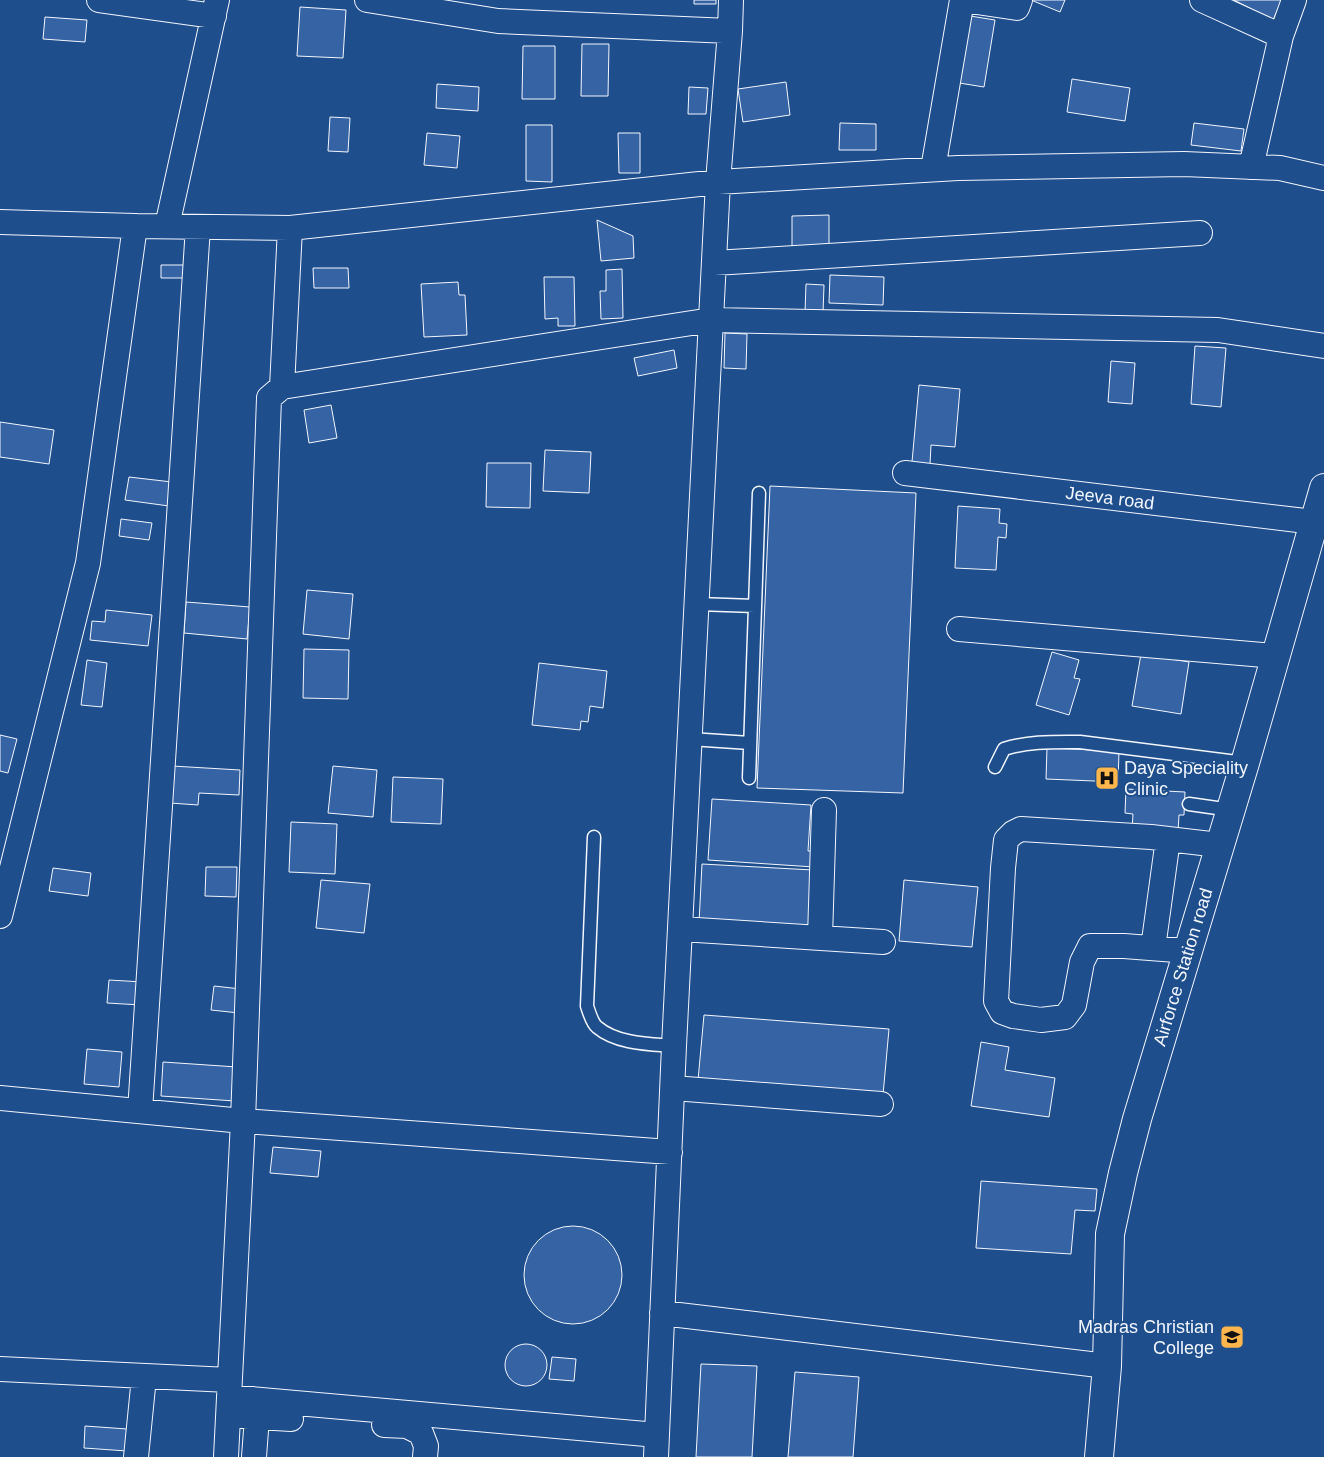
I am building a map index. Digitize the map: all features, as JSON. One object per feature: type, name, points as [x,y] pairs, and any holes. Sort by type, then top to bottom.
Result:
[{"type":"street","points":[[99,0],[216,8],[167,226]]},
{"type":"street","points":[[367,0],[498,21],[730,30]]},
{"type":"street","points":[[0,1370],[144,1377],[229,1398],[656,1446],[674,1046],[718,182],[731,0]]},
{"type":"street","points":[[933,169],[962,0],[1017,8],[1020,0]]},
{"type":"street","points":[[1202,0],[1281,36]]},
{"type":"street","points":[[1251,167],[1281,36],[1294,0]]},
{"type":"street","points":[[0,222],[290,228],[718,182],[933,169],[1184,164],[1280,168],[1324,178]]},
{"type":"street","points":[[0,916],[88,563],[135,226]]},
{"type":"street","points":[[140,1111],[198,226]]},
{"type":"street","points":[[282,387],[290,228]]},
{"type":"street","points":[[714,263],[1200,233]]},
{"type":"street","points":[[226,1457],[243,1121],[269,398],[282,387],[711,320],[1218,330],[1324,346]]},
{"type":"street","name":"Jeeva road","points":[[906,474],[1314,522]]},
{"type":"street","name":"Airforce Station road","points":[[1099,1457],[1107,1366],[1110,1234],[1123,1173],[1137,1119],[1245,763],[1324,488]]},
{"type":"street","points":[[959,629],[1275,656]]},
{"type":"street","points":[[820,937],[824,810]]},
{"type":"street","points":[[1189,951],[1090,946],[1082,962],[1074,1005],[1065,1017],[1042,1020],[1013,1016],[1002,1012],[996,1001],[1006,840],[1013,832],[1021,829],[1168,839],[1219,845]]},
{"type":"street","points":[[1153,948],[1168,839]]},
{"type":"street","points":[[681,929],[884,942]]},
{"type":"street","points":[[673,1088],[881,1104]]},
{"type":"street","points":[[0,1098],[243,1121],[670,1152]]},
{"type":"street","points":[[662,1313],[1107,1366]]},
{"type":"street","points":[[136,1457],[144,1377]]},
{"type":"street","points":[[229,1398],[257,1417],[407,1426],[421,1433],[426,1446],[425,1457]]},
{"type":"street","points":[[254,1457],[257,1417]]},
{"type":"lane","points":[[749,778],[759,493]]},
{"type":"lane","points":[[697,604],[754,606]]},
{"type":"lane","points":[[690,739],[750,743]]},
{"type":"lane","points":[[995,767],[1004,748],[1020,744],[1056,742],[1080,742],[1245,763]]},
{"type":"lane","points":[[1189,804],[1231,810]]},
{"type":"lane","points":[[594,838],[587,1006],[595,1026],[614,1037],[638,1043],[674,1046]]},
{"type":"building","points":[[694,0],[716,0],[716,4],[694,4]]},
{"type":"building","points":[[1031,0],[1065,0],[1060,12]]},
{"type":"building","points":[[1234,0],[1282,0],[1273,20]]},
{"type":"building","points":[[300,7],[346,10],[343,58],[297,56]]},
{"type":"building","points":[[964,15],[995,20],[984,87],[953,82]]},
{"type":"building","points":[[45,17],[87,20],[85,42],[43,39]]},
{"type":"building","points":[[582,44],[609,44],[608,96],[581,96]]},
{"type":"building","points":[[523,46],[555,46],[555,99],[522,99]]},
{"type":"building","points":[[1072,79],[1130,88],[1125,121],[1067,112]]},
{"type":"building","points":[[786,82],[790,115],[743,122],[738,89]]},
{"type":"building","points":[[437,84],[479,87],[478,111],[436,108]]},
{"type":"building","points":[[689,87],[708,88],[706,114],[688,114]]},
{"type":"building","points":[[330,117],[350,118],[348,152],[328,151]]},
{"type":"building","points":[[840,123],[876,124],[876,150],[839,150]]},
{"type":"building","points":[[1194,123],[1244,129],[1241,151],[1191,145]]},
{"type":"building","points":[[526,125],[552,125],[552,182],[526,181]]},
{"type":"building","points":[[427,133],[460,136],[457,168],[424,165]]},
{"type":"building","points":[[618,133],[640,133],[640,173],[619,173]]},
{"type":"building","points":[[829,215],[829,255],[792,255],[792,216]]},
{"type":"building","points":[[597,220],[633,236],[634,258],[601,261]]},
{"type":"building","points":[[161,265],[189,265],[189,278],[161,278]]},
{"type":"building","points":[[313,268],[348,268],[349,288],[314,288]]},
{"type":"building","points":[[622,269],[623,318],[601,319],[600,291],[606,291],[606,270]]},
{"type":"building","points":[[830,275],[884,277],[883,305],[829,303]]},
{"type":"building","points":[[544,277],[574,277],[575,326],[558,326],[558,318],[545,319]]},
{"type":"building","points":[[458,282],[459,295],[465,295],[467,335],[424,337],[421,284]]},
{"type":"building","points":[[806,284],[824,285],[823,313],[805,312]]},
{"type":"building","points":[[725,333],[747,334],[746,369],[724,368]]},
{"type":"building","points":[[1195,346],[1226,348],[1221,407],[1191,404]]},
{"type":"building","points":[[674,350],[677,368],[638,376],[634,358]]},
{"type":"building","points":[[1111,361],[1135,363],[1132,404],[1108,402]]},
{"type":"building","points":[[919,385],[960,389],[955,447],[931,445],[930,464],[912,462]]},
{"type":"building","points":[[331,405],[337,438],[309,443],[304,410]]},
{"type":"building","points":[[0,422],[54,430],[49,464],[0,457]]},
{"type":"building","points":[[545,450],[591,452],[589,493],[543,491]]},
{"type":"building","points":[[487,463],[531,463],[530,508],[486,507]]},
{"type":"building","points":[[129,477],[172,482],[169,506],[125,500]]},
{"type":"building","points":[[770,486],[916,493],[903,793],[757,788]]},
{"type":"building","points":[[958,506],[1000,509],[999,523],[1007,524],[1006,538],[998,537],[996,570],[955,568]]},
{"type":"building","points":[[121,519],[152,523],[149,540],[119,536]]},
{"type":"building","points":[[307,590],[353,594],[349,639],[303,634]]},
{"type":"building","points":[[186,602],[250,607],[247,639],[184,633]]},
{"type":"building","points":[[106,610],[152,615],[148,646],[90,640],[92,621],[105,622]]},
{"type":"building","points":[[304,649],[349,650],[348,699],[303,698]]},
{"type":"building","points":[[1052,652],[1079,660],[1074,678],[1080,679],[1069,715],[1036,705]]},
{"type":"building","points":[[1141,654],[1189,662],[1181,714],[1132,706]]},
{"type":"building","points":[[87,660],[107,663],[102,707],[81,705]]},
{"type":"building","points":[[539,663],[607,671],[603,708],[590,706],[588,722],[581,721],[580,730],[532,725]]},
{"type":"building","points":[[0,735],[17,739],[8,773],[0,771]]},
{"type":"building","points":[[1047,748],[1119,751],[1118,782],[1046,779]]},
{"type":"building","points":[[172,766],[240,770],[239,795],[199,793],[198,805],[170,803]]},
{"type":"building","points":[[333,766],[377,770],[373,817],[328,813]]},
{"type":"building","points":[[393,777],[443,779],[441,824],[391,822]]},
{"type":"building","points":[[1126,789],[1185,792],[1184,815],[1179,815],[1178,832],[1132,830],[1133,814],[1125,813]]},
{"type":"building","points":[[712,799],[811,805],[808,851],[815,851],[814,867],[708,860]]},
{"type":"building","points":[[291,822],[337,824],[335,874],[289,872]]},
{"type":"building","points":[[702,864],[813,870],[810,928],[699,923]]},
{"type":"building","points":[[206,867],[237,867],[236,897],[205,896]]},
{"type":"building","points":[[53,868],[91,873],[88,896],[49,891]]},
{"type":"building","points":[[321,880],[370,884],[364,933],[316,928]]},
{"type":"building","points":[[904,880],[978,887],[972,947],[899,941]]},
{"type":"building","points":[[109,980],[143,982],[141,1005],[107,1003]]},
{"type":"building","points":[[214,986],[241,989],[239,1013],[211,1010]]},
{"type":"building","points":[[704,1015],[889,1029],[883,1095],[698,1080]]},
{"type":"building","points":[[981,1042],[1009,1047],[1005,1070],[1055,1078],[1049,1117],[971,1106]]},
{"type":"building","points":[[87,1049],[122,1052],[119,1087],[84,1084]]},
{"type":"building","points":[[163,1062],[237,1067],[235,1101],[161,1096]]},
{"type":"building","points":[[273,1147],[321,1151],[318,1177],[270,1173]]},
{"type":"building","points":[[981,1181],[1097,1189],[1095,1211],[1075,1210],[1071,1254],[976,1248]]},
{"type":"building","points":[[573,1226],[592,1230],[607,1241],[618,1256],[622,1275],[618,1294],[607,1309],[592,1320],[573,1324],[554,1320],[539,1309],[528,1294],[524,1275],[528,1256],[539,1241],[554,1230]]},
{"type":"building","points":[[530,1344],[538,1347],[544,1353],[547,1365],[544,1377],[538,1383],[522,1386],[514,1383],[508,1377],[505,1361],[508,1353],[514,1347]]},
{"type":"building","points":[[552,1357],[576,1359],[574,1381],[549,1379]]},
{"type":"building","points":[[701,1364],[757,1366],[752,1457],[696,1457]]},
{"type":"building","points":[[795,1372],[859,1377],[853,1457],[788,1457]]},
{"type":"building","points":[[85,1426],[127,1429],[127,1451],[84,1448]]},
{"type":"place","name":"Daya Speciality Clinic","points":[[1107,778]]},
{"type":"place","name":"Madras Christian College","points":[[1232,1337]]}]
